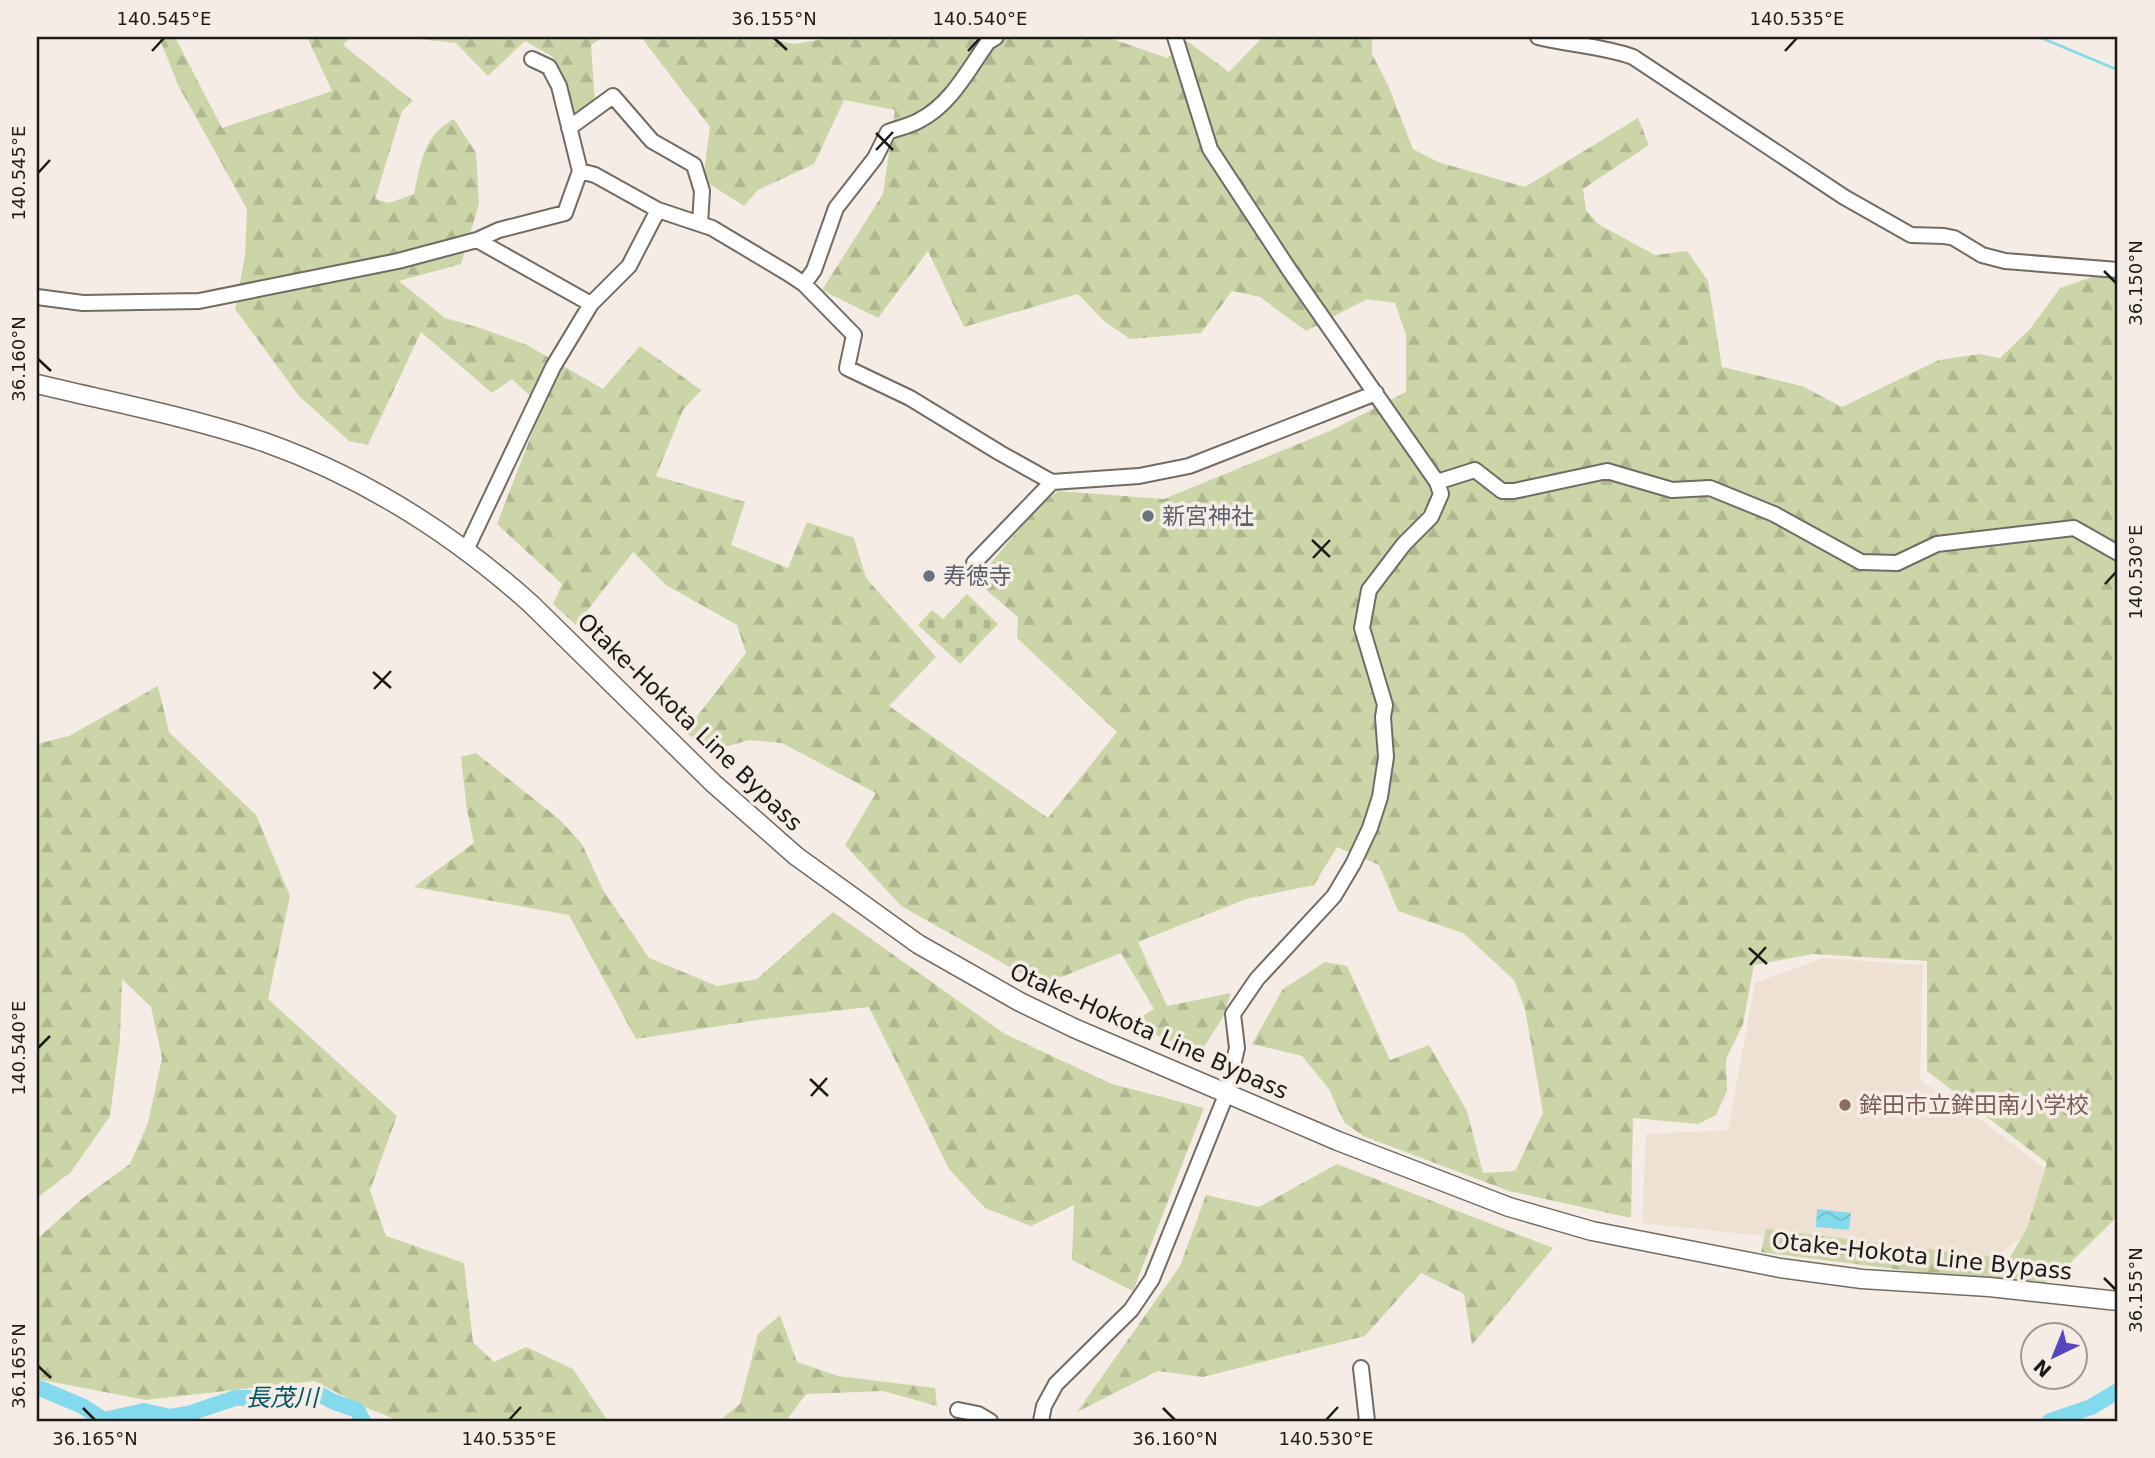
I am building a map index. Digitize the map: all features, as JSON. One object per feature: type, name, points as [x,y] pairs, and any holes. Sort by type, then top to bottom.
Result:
[{"type":"main road","name":"Otake-Hokota Line Bypass","points":[[37,384],[213,426],[264,443],[366,487],[431,526],[466,550],[531,604],[754,821],[855,901],[918,944],[1020,1002],[1076,1029],[1338,1142],[1509,1207],[1592,1231],[1707,1255],[1862,1279],[1989,1287],[2118,1301]]},
{"type":"street","points":[[804,284],[814,270],[836,208],[875,158],[888,131],[918,121],[934,111],[950,96],[988,42],[996,37]]},
{"type":"street","points":[[1041,1421],[1044,1406],[1056,1384],[1131,1310],[1152,1279],[1226,1095],[1237,1048],[1233,1014],[1257,979],[1334,896],[1353,864],[1377,808],[1386,757],[1383,717],[1385,705],[1363,628],[1369,590],[1404,544],[1431,517],[1441,494],[1437,482],[1290,271],[1210,149],[1175,37]]},
{"type":"street","points":[[1538,37],[1605,48],[1644,63],[1844,197],[1910,235],[1954,238],[1982,255],[2005,261],[2118,270]]},
{"type":"street","points":[[37,297],[83,303],[199,301],[398,261],[565,213],[580,171],[559,86],[549,68],[532,59]]},
{"type":"street","points":[[569,128],[613,96],[652,141],[694,165],[702,191],[700,224]]},
{"type":"street","points":[[580,171],[595,175],[658,209],[712,228],[804,284],[853,335],[847,368],[910,398],[1052,482],[1139,476],[1189,466],[1377,393]]},
{"type":"street","points":[[466,550],[553,367],[590,304],[629,266],[658,209]]},
{"type":"street","points":[[477,240],[590,304]]},
{"type":"street","points":[[1437,482],[1475,470],[1502,491],[1514,491],[1607,471],[1671,490],[1710,488],[1774,514],[1861,562],[1897,563],[1937,544],[2074,528],[2118,553]]},
{"type":"street","points":[[974,563],[1052,482]]},
{"type":"street","points":[[1361,1368],[1367,1421]]},
{"type":"street","points":[[958,1410],[978,1414],[990,1421]]},
{"type":"shaded area","name":"鉾田市立鉾田南小学校","points":[[1823,958],[1923,965],[1920,1080],[1981,1120],[2045,1169],[2041,1224],[1991,1260],[1642,1223],[1646,1134],[1728,1130],[1755,983]]},
{"type":"green space","points":[[159,37],[175,37],[222,128],[332,91],[307,37],[351,37],[343,45],[413,101],[402,111],[375,199],[389,203],[414,194],[425,151],[436,133],[454,119],[476,153],[479,204],[461,264],[399,281],[445,318],[527,345],[603,389],[640,346],[701,390],[683,410],[656,476],[745,502],[731,545],[788,568],[807,522],[854,538],[866,578],[936,657],[889,706],[1048,818],[1117,732],[1017,638],[1018,617],[976,581],[1035,510],[1058,491],[1164,499],[1330,431],[1406,392],[1406,335],[1395,303],[1367,299],[1306,331],[1260,297],[1232,291],[1201,333],[1130,339],[1104,321],[1078,294],[964,327],[928,251],[878,318],[822,290],[883,194],[895,110],[844,100],[814,164],[758,190],[744,206],[703,180],[710,127],[641,37],[762,37],[794,44],[837,37],[1107,37],[1167,58],[1187,41],[1229,72],[1263,37],[1372,37],[1372,54],[1388,85],[1413,149],[1438,162],[1525,187],[1638,118],[1649,145],[1583,189],[1586,210],[1598,224],[1655,255],[1687,251],[1708,281],[1722,367],[1802,386],[1842,407],[1939,360],[1979,354],[2000,358],[2030,329],[2060,288],[2095,276],[2118,277],[2118,1216],[2059,1274],[2037,1287],[1761,1252],[1766,1229],[2009,1259],[2027,1228],[2047,1163],[1927,1071],[1927,961],[1813,954],[1754,965],[1743,1024],[1726,1059],[1727,1091],[1716,1115],[1698,1124],[1633,1118],[1631,1218],[1509,1191],[1363,1136],[1344,1122],[1329,1089],[1302,1056],[1252,1044],[1283,989],[1325,962],[1347,966],[1390,1060],[1429,1045],[1467,1111],[1483,1173],[1515,1171],[1543,1113],[1525,1009],[1514,980],[1463,933],[1398,911],[1379,865],[1337,847],[1314,885],[1246,899],[1138,942],[1167,1006],[1231,993],[1223,1017],[1200,1053],[1129,1024],[1154,1009],[1121,953],[1042,985],[901,906],[845,845],[876,793],[782,743],[749,740],[712,751],[685,732],[746,653],[737,625],[666,585],[633,552],[576,625],[553,604],[562,584],[497,524],[542,407],[512,379],[492,393],[421,332],[368,445],[349,441],[299,396],[235,309],[245,256],[247,209],[178,85]]},
{"type":"green space","points":[[400,37],[603,37],[591,45],[596,115],[575,112],[553,57],[525,41],[488,76],[456,43]]},
{"type":"green space","points":[[967,594],[998,624],[960,664],[918,625],[932,610],[943,619]]},
{"type":"green space","points":[[158,686],[169,732],[256,815],[290,896],[268,999],[397,1116],[370,1190],[386,1236],[464,1263],[473,1342],[494,1362],[526,1347],[573,1369],[608,1421],[492,1421],[485,1418],[481,1421],[400,1421],[367,1408],[314,1381],[146,1400],[37,1379],[37,1239],[83,1198],[130,1164],[148,1123],[162,1058],[151,1007],[122,979],[120,1040],[110,1116],[71,1172],[37,1198],[37,744],[69,736]]},
{"type":"green space","points":[[476,753],[559,819],[582,844],[603,890],[649,958],[717,986],[757,979],[833,912],[1005,1034],[1112,1084],[1204,1108],[1133,1291],[1072,1260],[1074,1205],[1031,1226],[985,1208],[949,1169],[869,1007],[764,1019],[636,1039],[569,915],[414,887],[474,843],[461,757]]},
{"type":"green space","points":[[1337,1164],[1553,1248],[1472,1345],[1464,1294],[1421,1273],[1365,1336],[1203,1377],[1158,1371],[1077,1412],[1180,1266],[1206,1195],[1259,1207]]},
{"type":"green space","points":[[780,1315],[797,1362],[838,1376],[935,1388],[937,1406],[883,1391],[806,1394],[786,1421],[719,1421],[740,1404],[758,1334]]},
{"type":"water","points":[[1817,1209],[1851,1213],[1849,1230],[1816,1227]]},
{"type":"waterway","points":[[2039,37],[2118,70]]},
{"type":"waterway","name":"長茂川","points":[[37,1387],[82,1406],[104,1420],[144,1411],[170,1417],[188,1414],[235,1398],[302,1398],[317,1393],[357,1410],[363,1421]]},
{"type":"waterway","name":"長茂川","points":[[2050,1421],[2091,1407],[2118,1391]]},
{"type":"place","name":"新宮神社","points":[[1148,516]]},
{"type":"place","name":"寿徳寺","points":[[929,576]]},
{"type":"place","name":"鉾田市立鉾田南小学校","points":[[1845,1105]]}]
